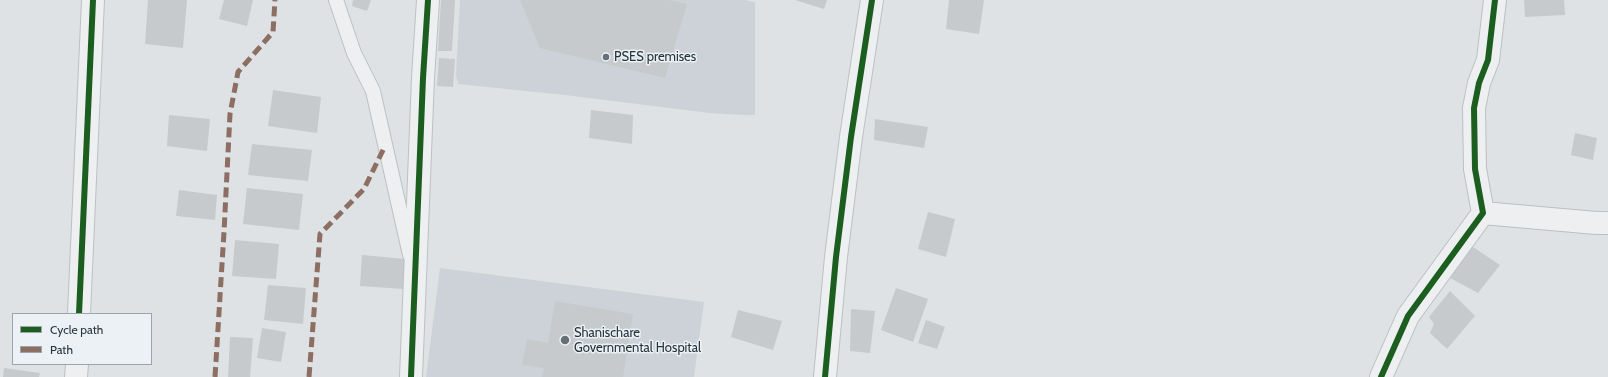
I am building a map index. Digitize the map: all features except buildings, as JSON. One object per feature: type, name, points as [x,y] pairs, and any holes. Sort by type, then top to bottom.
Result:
[{"type":"street","points":[[79,313],[93,0]]},
{"type":"street","points":[[411,377],[422,86],[428,0]]},
{"type":"street","points":[[825,377],[839,235],[851,137],[872,0]]},
{"type":"street","points":[[1381,377],[1408,316],[1483,213],[1475,169],[1474,108],[1479,83],[1488,60],[1495,0]]},
{"type":"street","points":[[1483,213],[1608,223]]},
{"type":"street","points":[[76,365],[76,377]]},
{"type":"lane","points":[[336,0],[354,53],[373,91],[415,276]]},
{"type":"shaded area","name":"PSES premises","points":[[460,0],[744,0],[755,2],[755,115],[710,113],[565,95],[458,84],[456,75]]},
{"type":"shaded area","name":"Shanischare Governmental Hospital","points":[[440,268],[704,302],[694,377],[426,377]]},
{"type":"marked path","points":[[215,377],[230,114],[238,72],[273,32],[275,0]]},
{"type":"marked path","points":[[309,377],[320,234],[364,189],[385,146]]},
{"type":"cycle path","points":[[79,313],[93,0]]},
{"type":"cycle path","points":[[411,377],[423,78],[428,0]]},
{"type":"cycle path","points":[[825,377],[836,257],[851,137],[872,0]]},
{"type":"cycle path","points":[[1381,377],[1408,316],[1483,213],[1475,169],[1474,108],[1479,83],[1488,60],[1495,0]]},
{"type":"place","name":"PSES premises","points":[[606,57]]},
{"type":"place","name":"Shanischare Governmental Hospital","points":[[565,340]]}]
